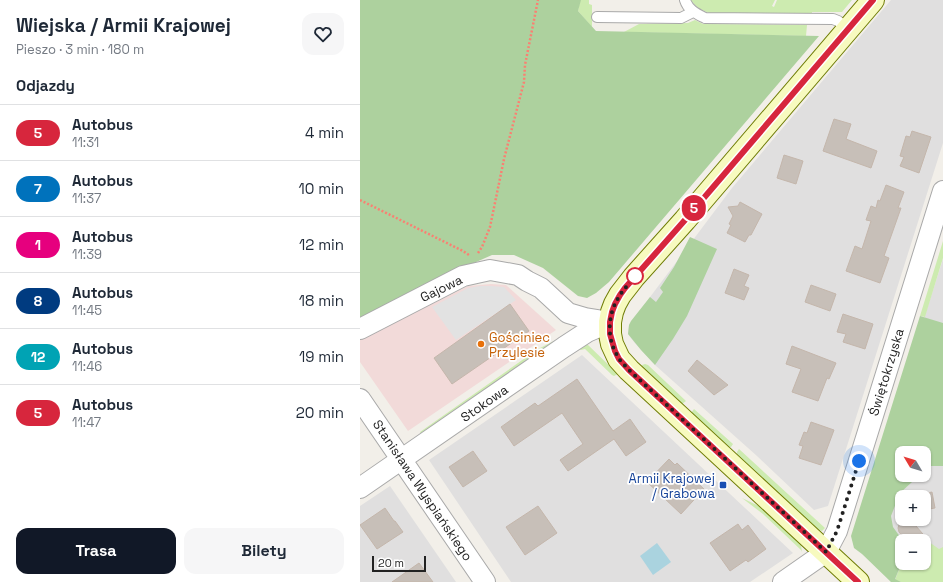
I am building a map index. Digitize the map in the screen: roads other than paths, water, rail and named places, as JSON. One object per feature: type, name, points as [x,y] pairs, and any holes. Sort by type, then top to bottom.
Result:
[{"type":"street","points":[[858,582],[629,370],[619,359],[615,351],[610,334],[610,322],[615,304],[625,288],[873,0]]},
{"type":"street","name":"Świętokrzyska","points":[[826,552],[837,531],[943,191]]},
{"type":"street","name":"Gajowa","points":[[360,329],[463,276],[490,270],[518,275],[541,288],[568,313],[585,318],[610,322]]},
{"type":"street","name":"Stokowa","points":[[360,488],[564,347],[587,332],[610,322]]},
{"type":"street","name":"Stanisława Wyspiańskiego","points":[[360,399],[485,582]]},
{"type":"street","points":[[783,582],[826,552]]},
{"type":"lane","points":[[685,0],[686,4],[693,12],[705,18],[833,19],[848,28]]},
{"type":"lane","points":[[597,17],[681,18],[693,12]]},
{"type":"water","points":[[657,543],[671,562],[653,575],[640,556]]},
{"type":"place","name":"Gościniec Przylesie","points":[[481,344]]},
{"type":"place","name":"Armii Krajowej / Grabowa","points":[[723,485]]}]
